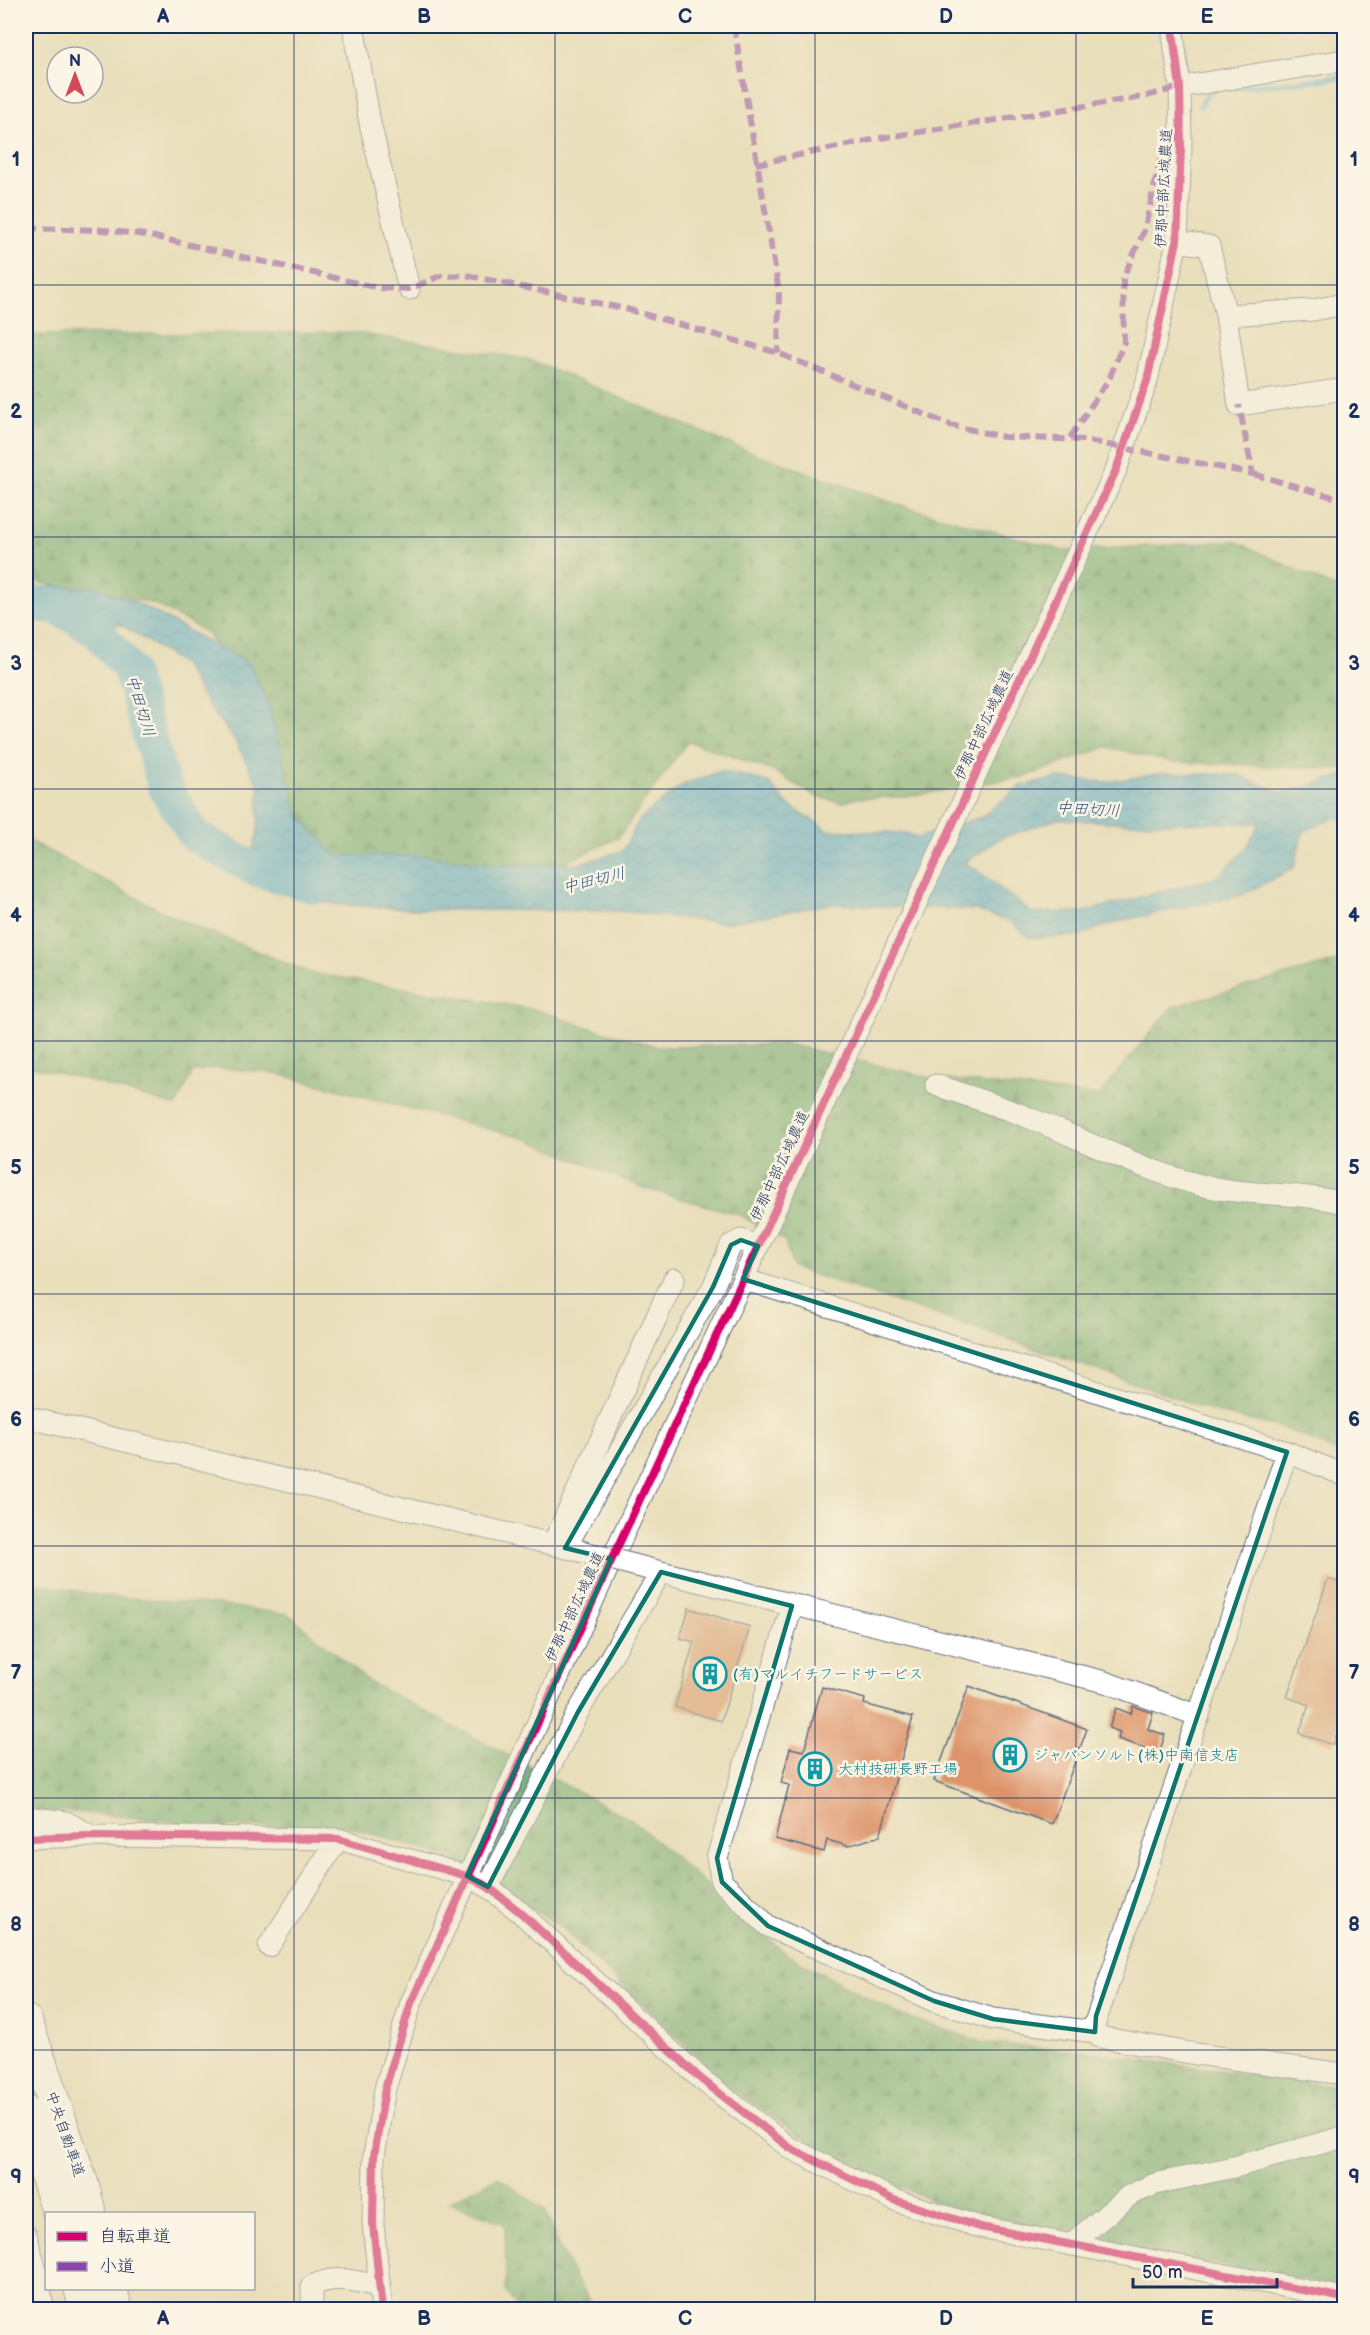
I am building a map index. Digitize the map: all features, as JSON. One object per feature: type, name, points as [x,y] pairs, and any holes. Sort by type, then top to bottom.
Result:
[{"type":"highway","name":"中央自動車道","points":[[26,2021],[83,2186],[90,2212]]},
{"type":"highway","name":"中央自動車道","points":[[26,2112],[58,2212]]},
{"type":"highway","points":[[80,2290],[86,2310]]},
{"type":"highway","points":[[111,2290],[116,2310]]},
{"type":"street","points":[[353,26],[370,123],[409,289]]},
{"type":"street","name":"伊那中部広域農道","points":[[383,2303],[373,2224],[372,2190],[376,2147],[385,2089],[411,2003],[610,1563],[1116,470],[1147,381],[1177,241],[1181,147],[1180,87],[1172,26]]},
{"type":"street","points":[[1180,87],[1344,60]]},
{"type":"street","points":[[1177,241],[1209,246],[1226,315],[1239,405],[1344,388]]},
{"type":"street","points":[[1226,315],[1313,310],[1344,304]]},
{"type":"street","points":[[936,1085],[1037,1121],[1147,1168],[1198,1184],[1252,1194],[1322,1197],[1344,1203]]},
{"type":"street","points":[[566,1548],[712,1287],[731,1245],[741,1240],[758,1246]]},
{"type":"street","points":[[566,1548],[674,1279]]},
{"type":"street","points":[[743,1279],[1287,1452],[1344,1475]]},
{"type":"street","points":[[26,1417],[1105,1682],[1199,1716]]},
{"type":"street","points":[[1287,1452],[1096,2016],[1095,2032],[1099,2037],[1196,2054],[1344,2074]]},
{"type":"street","points":[[488,1887],[578,1712],[655,1570]]},
{"type":"street","points":[[792,1606],[717,1858],[722,1882],[768,1926],[933,2001],[993,2019],[1095,2032]]},
{"type":"street","points":[[26,1817],[66,1822],[90,1836]]},
{"type":"street","points":[[26,1839],[90,1836],[338,1839],[467,1876],[488,1887],[520,1912],[700,2079],[790,2148],[894,2200],[980,2227],[1344,2298]]},
{"type":"street","points":[[269,1946],[338,1839]]},
{"type":"street","points":[[1070,2245],[1130,2195],[1155,2184],[1238,2166],[1344,2137]]},
{"type":"street","points":[[26,2235],[44,2310]]},
{"type":"street","points":[[312,2310],[312,2286],[325,2279],[341,2279],[383,2303]]},
{"type":"highlighted area","points":[[741,1240],[758,1246],[743,1279],[1287,1452],[1096,2016],[1095,2032],[993,2019],[934,2001],[768,1926],[722,1882],[717,1858],[792,1606],[661,1572],[578,1712],[488,1887],[467,1876],[611,1559],[565,1548],[713,1287],[731,1245]]},
{"type":"green space","points":[[349,332],[528,359],[735,446],[896,504],[1065,551],[1235,541],[1344,592],[1344,769],[1172,762],[1106,747],[1028,776],[906,797],[857,798],[842,803],[815,796],[773,771],[688,741],[618,838],[529,879],[326,867],[274,816],[243,685],[206,632],[152,603],[26,580],[26,335]]},
{"type":"green space","points":[[26,839],[175,918],[311,973],[534,1009],[587,1027],[659,1047],[787,1044],[932,1078],[1098,1096],[1172,1007],[1344,959],[1344,1455],[1286,1429],[1222,1414],[1008,1339],[793,1268],[785,1241],[740,1215],[643,1188],[527,1139],[270,1072],[213,1068],[193,1072],[176,1106],[83,1079],[26,1067]]},
{"type":"green space","points":[[26,1582],[104,1596],[212,1604],[288,1614],[371,1683],[632,1820],[788,1955],[898,2014],[985,2043],[1086,2052],[1344,2087],[1344,2287],[1111,2246],[947,2206],[840,2162],[732,2090],[561,1927],[450,1857],[345,1826],[226,1827],[77,1812],[26,1811]]},
{"type":"green space","points":[[498,2177],[545,2210],[559,2247],[576,2280],[596,2309],[518,2309],[506,2292],[505,2224],[448,2202]]},
{"type":"water","points":[[26,581],[36,587],[98,587],[145,607],[249,664],[268,704],[297,812],[334,855],[428,856],[498,865],[577,864],[623,851],[639,820],[682,785],[721,771],[768,782],[788,805],[828,830],[906,833],[917,838],[981,817],[1021,786],[1058,778],[1106,782],[1165,773],[1238,775],[1283,793],[1344,775],[1344,819],[1333,818],[1303,832],[1294,868],[1242,895],[1124,920],[1077,936],[1030,938],[1011,922],[975,910],[830,904],[726,923],[619,911],[426,910],[334,904],[286,893],[252,854],[258,830],[259,786],[235,741],[205,701],[183,664],[122,625],[42,622],[26,618]],"holes":[[[1058,819],[1126,823],[1260,823],[1246,849],[1217,877],[1084,912],[1032,913],[965,863],[1001,838]]]},
{"type":"building","points":[[1328,1579],[1344,1584],[1344,1712],[1333,1745],[1299,1733],[1309,1705],[1287,1697]]},
{"type":"building","name":"(有)マルイチフードサービス","points":[[689,1608],[750,1627],[721,1721],[675,1707],[694,1642],[680,1638]]},
{"type":"building","name":"ジャパンソルト(株)中南信支店","points":[[969,1686],[1087,1729],[1052,1824],[934,1781]]},
{"type":"building","name":"大村技研長野工場","points":[[822,1687],[865,1699],[864,1704],[913,1717],[880,1836],[848,1846],[827,1840],[824,1852],[775,1839],[789,1785],[781,1783],[790,1748],[804,1751]]},
{"type":"building","points":[[1133,1706],[1153,1713],[1148,1729],[1165,1735],[1159,1753],[1118,1739],[1120,1732],[1109,1728],[1116,1708],[1131,1714]]},
{"type":"waterway","points":[[1233,88],[1344,77]]},
{"type":"waterway","points":[[1201,105],[1209,92],[1214,91]]},
{"type":"waterway","name":"中田切川","points":[[26,602],[54,606],[96,630],[129,669],[165,788],[195,836],[256,870],[316,887]]},
{"type":"marked path","points":[[734,26],[779,292],[778,353]]},
{"type":"marked path","points":[[756,164],[881,138],[1143,97],[1180,87]]},
{"type":"marked path","points":[[1070,438],[1110,377],[1124,342],[1123,278],[1144,231],[1161,157],[1169,149],[1181,147]]},
{"type":"marked path","points":[[26,228],[103,230],[146,235],[379,288],[409,289],[440,276],[466,275],[630,310],[778,353],[950,425],[1004,437],[1084,440],[1253,474],[1239,405]]},
{"type":"marked path","points":[[1253,474],[1344,500]]},
{"type":"cycle path","points":[[382,2310],[373,2224],[374,2156],[385,2089],[411,2003],[610,1563],[1116,470],[1147,381],[1177,241],[1181,147],[1180,87],[1172,26]]},
{"type":"cycle path","points":[[26,1838],[90,1836],[338,1839],[467,1876],[488,1887],[520,1912],[701,2079],[790,2148],[894,2200],[980,2227],[1344,2298]]},
{"type":"place","name":"(有)マルイチフードサービス","points":[[710,1674]]},
{"type":"place","name":"ジャパンソルト(株)中南信支店","points":[[1010,1755]]},
{"type":"place","name":"大村技研長野工場","points":[[815,1769]]}]
